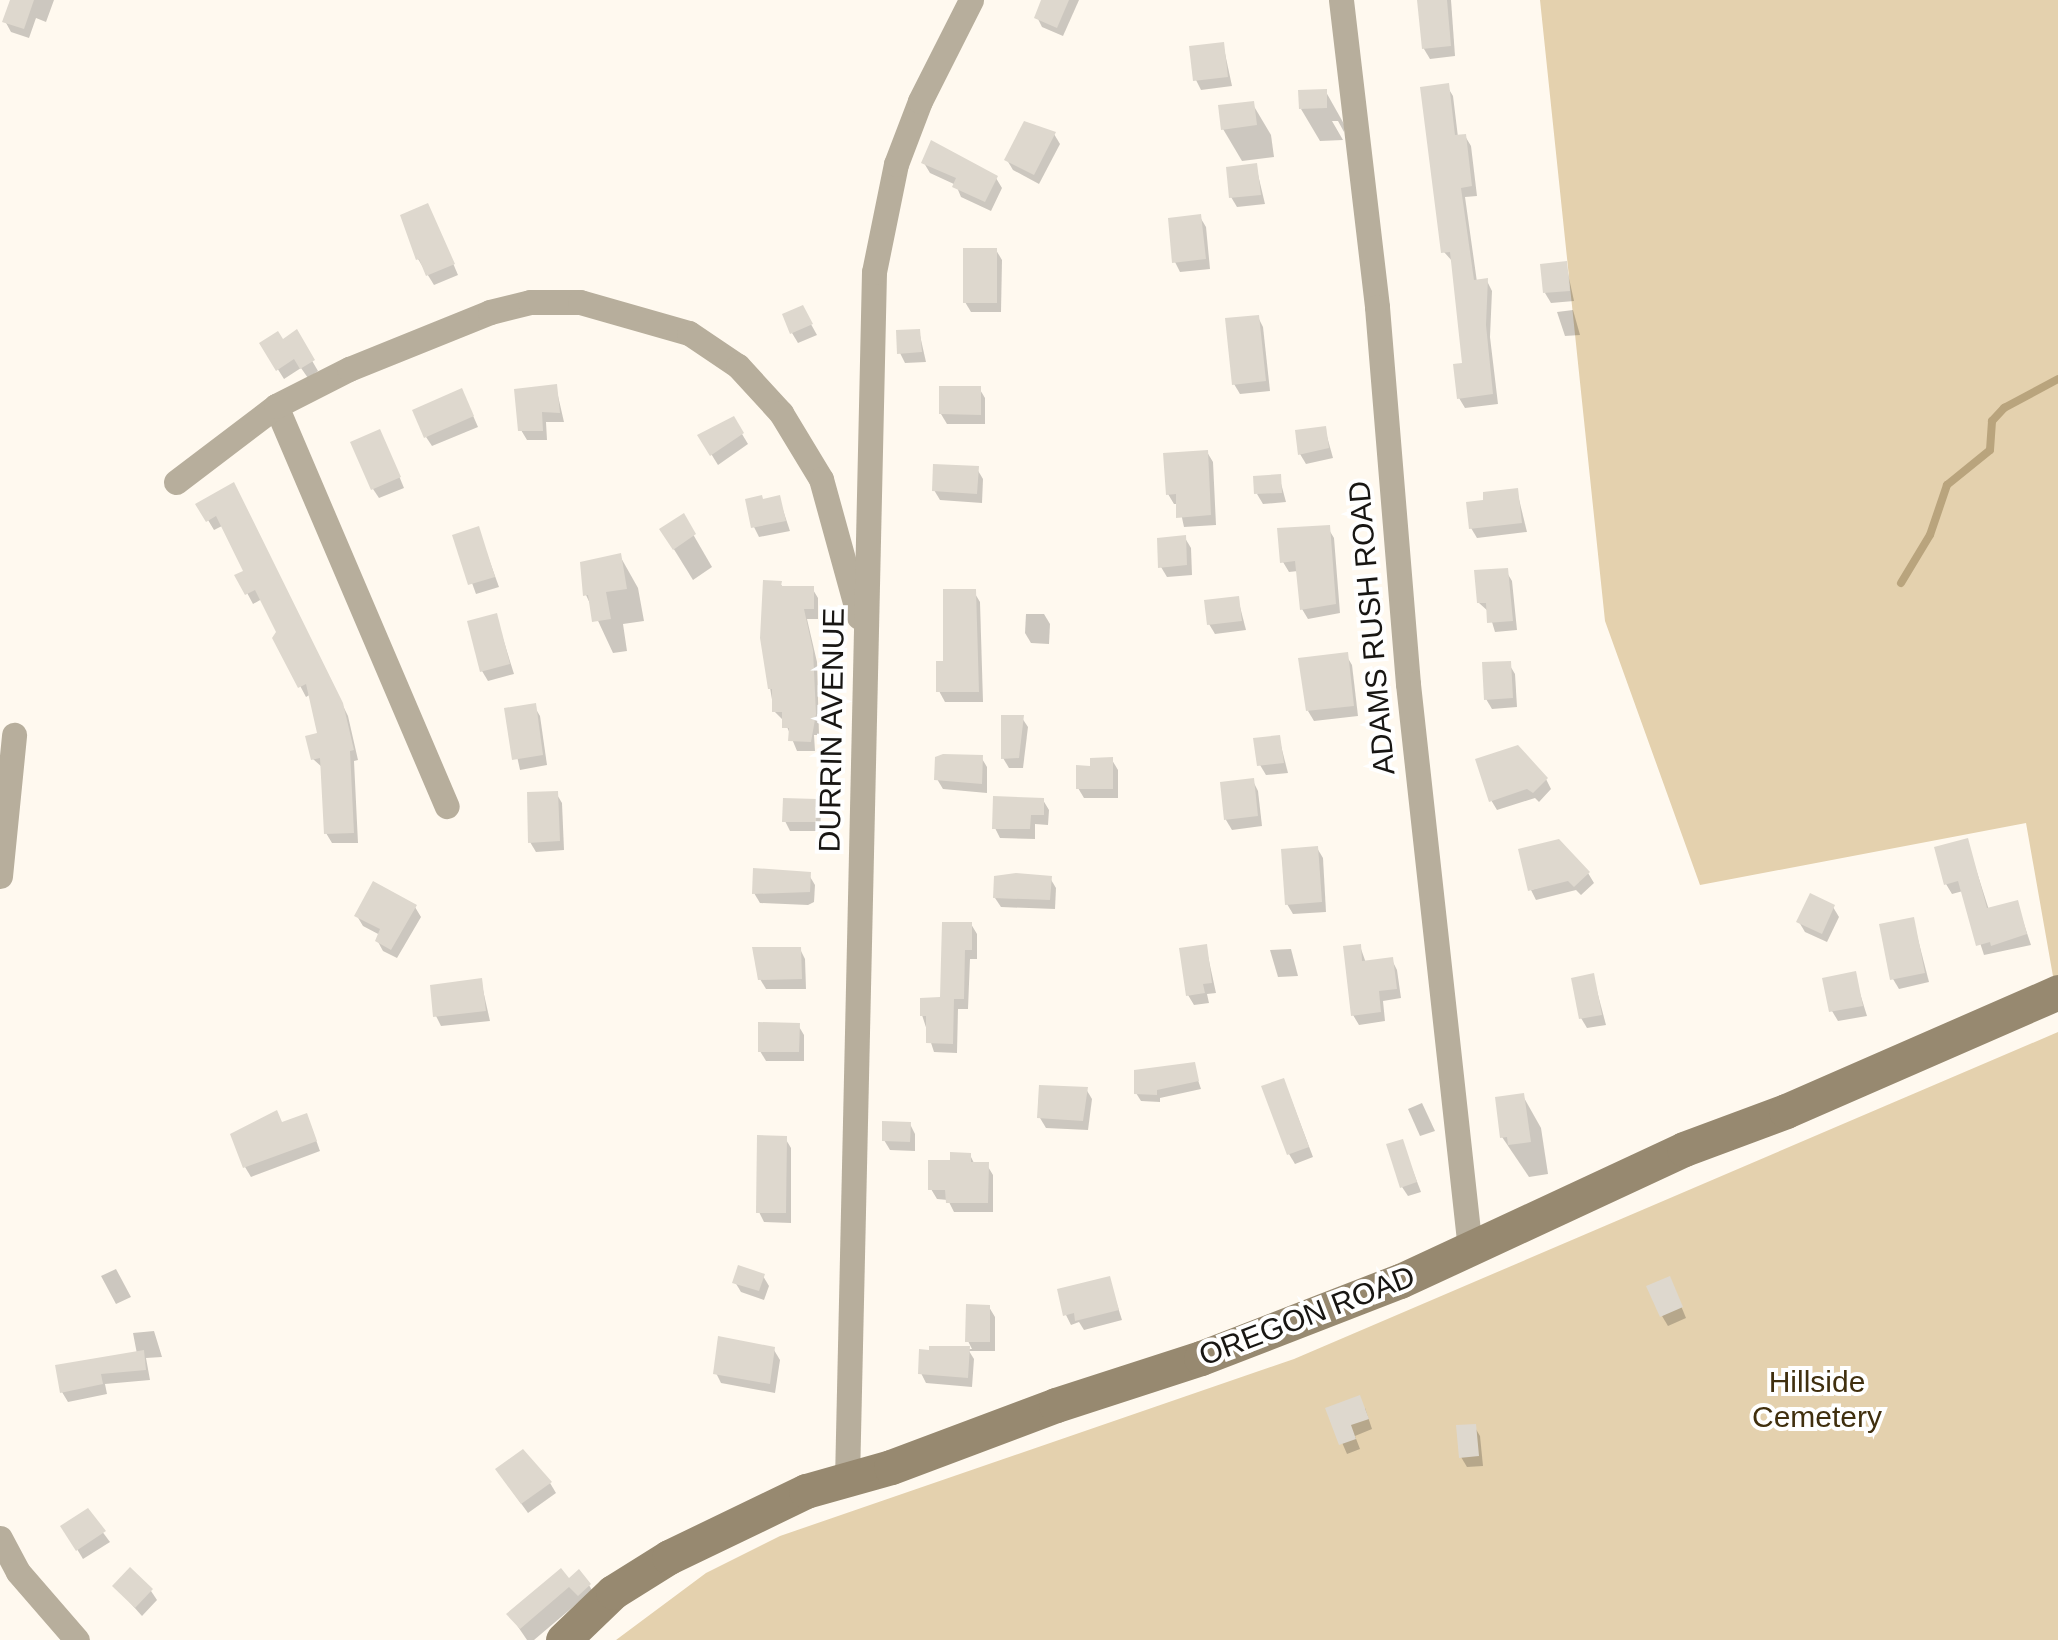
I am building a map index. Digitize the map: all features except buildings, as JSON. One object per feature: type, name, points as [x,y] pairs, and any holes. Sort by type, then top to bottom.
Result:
[{"type":"street","name":"DURRIN AVENUE","points":[[847,1480],[874,272],[896,164],[928,84],[972,0]]},
{"type":"street","name":"ADAMS RUSH ROAD","points":[[1342,0],[1376,308],[1408,684],[1470,1249]]},
{"type":"street","points":[[176,482],[276,406],[349,369],[490,312],[530,302],[580,302],[688,333],[749,378],[780,413],[821,479],[866,646]]},
{"type":"street","points":[[276,406],[447,806]]},
{"type":"street","points":[[0,876],[14,735]]},
{"type":"street","name":"OREGON ROAD","points":[[562,1640],[613,1592],[669,1557],[806,1491],[1201,1358],[1470,1249],[1684,1150],[2058,992]]},
{"type":"street","points":[[0,1538],[18,1572],[77,1640]]},
{"type":"green space","points":[[1540,0],[2058,0],[2058,981],[2054,982],[2026,823],[1700,885],[1605,621]]},
{"type":"green space","name":"Hillside Cemetery","points":[[2058,1032],[2058,1640],[616,1640],[706,1573],[780,1536],[1294,1359]]},
{"type":"waterway","points":[[1901,583],[1930,535],[1947,485],[1990,450],[1992,421],[2004,408],[2058,379]]}]
